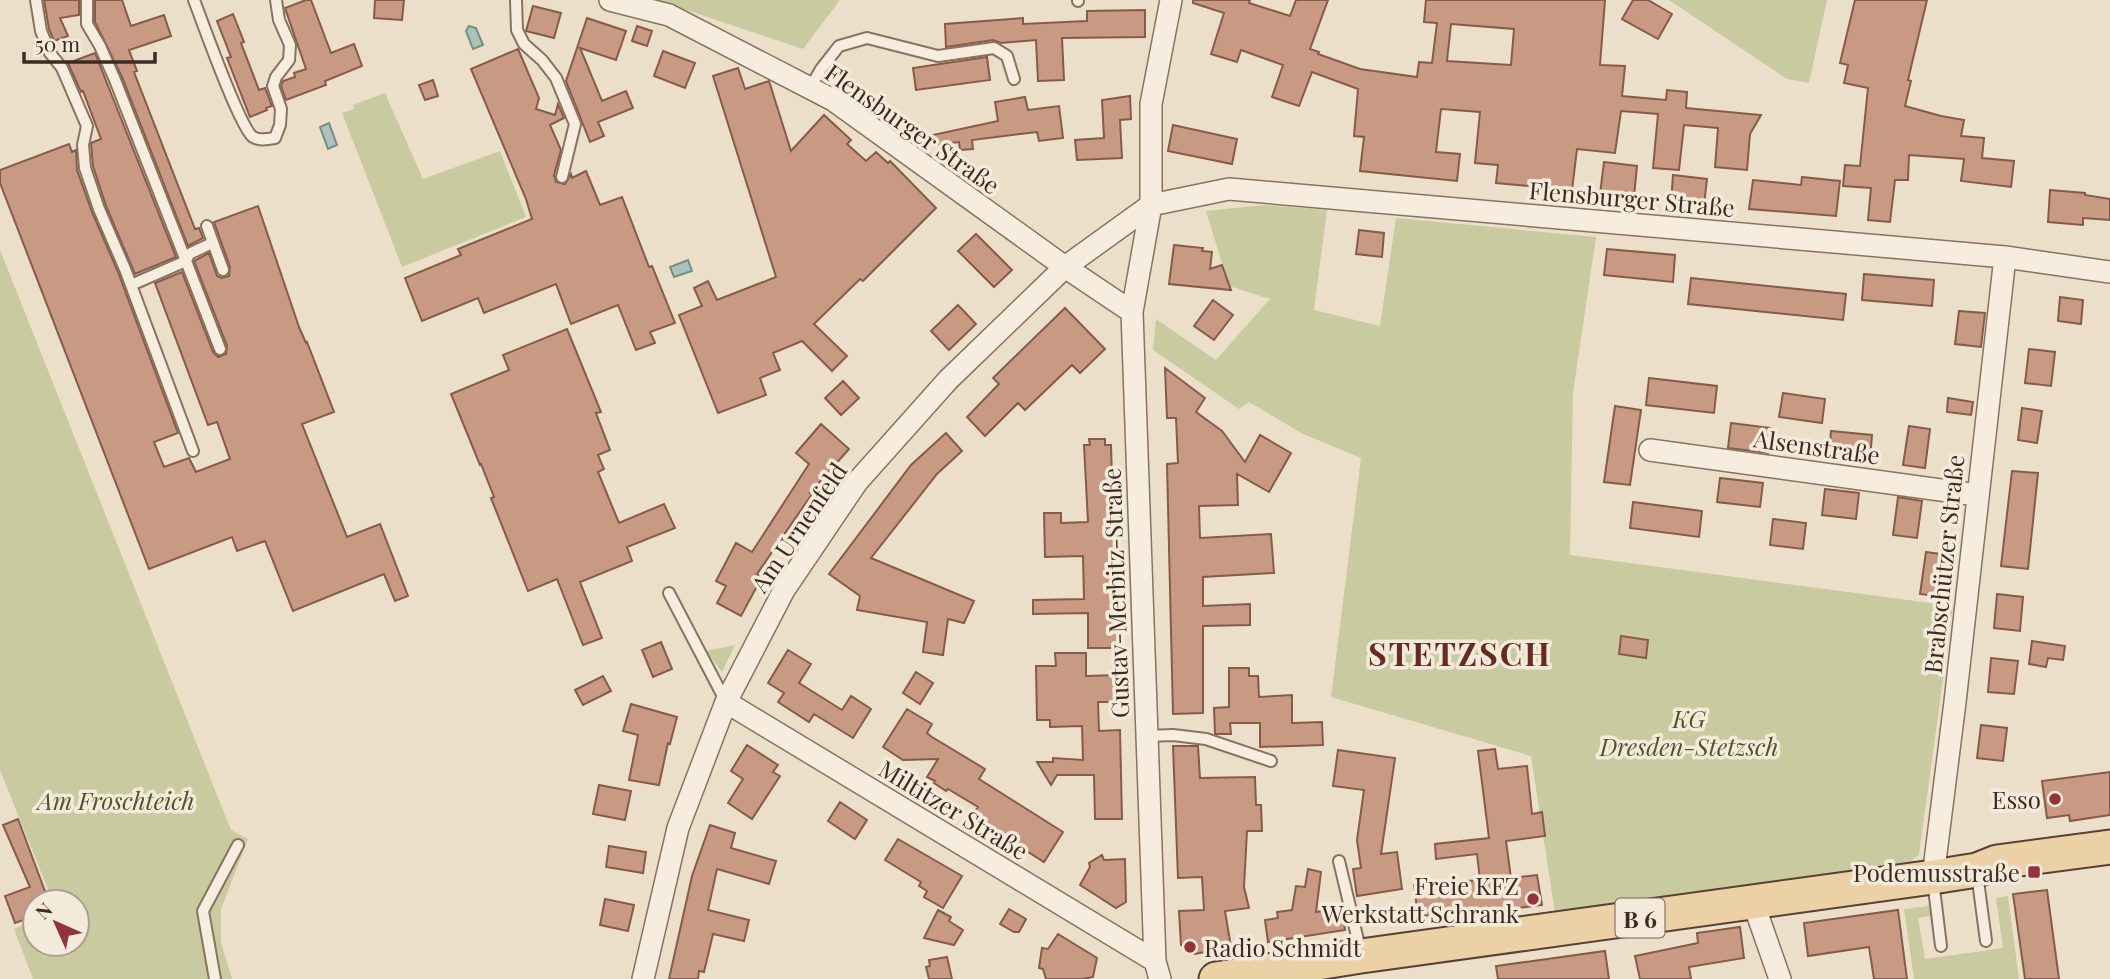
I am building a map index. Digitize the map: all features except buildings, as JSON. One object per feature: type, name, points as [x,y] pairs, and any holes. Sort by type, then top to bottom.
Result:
[{"type":"main road","name":"B 6","points":[[1216,979],[1362,956],[1933,877],[1977,870],[1997,862],[2110,847]]},
{"type":"street","name":"Flensburger Straße","points":[[610,0],[669,15],[833,100],[1132,312]]},
{"type":"street","name":"Gustav-Merbitz-Straße","points":[[1158,970],[1132,312],[1151,205],[1151,104],[1171,0]]},
{"type":"street","name":"Flensburger Straße","points":[[1151,205],[1229,189],[2005,257],[2110,272]]},
{"type":"street","name":"Am Urnenfeld","points":[[643,979],[678,828],[726,702],[784,590],[857,482],[948,380],[1065,267],[1151,205]]},
{"type":"street","name":"Brabschützer Straße","points":[[1933,877],[2005,257]]},
{"type":"street","name":"Alsenstraße","points":[[1650,450],[1977,495]]},
{"type":"street","name":"Miltitzer Straße","points":[[726,702],[1158,970]]},
{"type":"street","points":[[1754,902],[1780,979]]},
{"type":"lane","points":[[36,0],[41,31],[50,53],[62,68],[87,126],[83,145],[85,169],[193,451]]},
{"type":"lane","points":[[87,0],[87,24],[115,80],[220,349]]},
{"type":"lane","points":[[194,0],[238,116],[252,136],[264,140],[275,138],[280,125],[281,110],[274,86],[275,77],[289,60],[290,45],[279,20],[276,0]]},
{"type":"lane","points":[[516,0],[517,30],[524,44],[542,60],[556,78],[575,124],[562,177]]},
{"type":"lane","points":[[810,88],[839,46],[867,38],[938,56],[994,48],[1007,56],[1014,79]]},
{"type":"lane","points":[[207,226],[223,270]]},
{"type":"lane","points":[[131,285],[186,261],[189,254],[212,243]]},
{"type":"lane","points":[[669,593],[726,702]]},
{"type":"lane","points":[[1147,736],[1173,735],[1206,739],[1271,761]]},
{"type":"lane","points":[[215,979],[203,911],[238,845]]},
{"type":"lane","points":[[1339,861],[1362,956]]},
{"type":"lane","points":[[1977,870],[1986,941]]},
{"type":"lane","points":[[1933,877],[1941,946]]},
{"type":"green space","points":[[657,0],[840,0],[803,49]]},
{"type":"green space","points":[[1669,0],[1827,0],[1809,83],[1787,79]]},
{"type":"green space","points":[[385,93],[423,179],[500,151],[526,217],[402,267],[342,113],[354,109],[353,105]]},
{"type":"green space","name":"KG Dresden-Stetzsch","points":[[1264,205],[1327,210],[1314,310],[1380,326],[1396,218],[1596,237],[1573,393],[1570,555],[1953,606],[1919,855],[1911,861],[1555,913],[1531,756],[1331,697],[1361,458],[1303,434],[1249,402],[1239,409],[1153,350],[1156,319],[1216,360],[1270,299],[1229,286],[1206,211]]},
{"type":"green space","name":"Am Froschteich","points":[[0,250],[231,830],[248,839],[221,909],[221,943],[232,979],[33,979],[25,958],[91,958],[91,888],[47,888],[0,770]]},
{"type":"green space","points":[[735,645],[722,672],[706,651]]},
{"type":"green space","points":[[2008,896],[2019,979],[1914,979],[1904,909],[1929,906],[1931,916],[1918,918],[1925,959],[2003,948],[1996,898]]},
{"type":"green space","points":[[21,926],[21,947],[14,929]]},
{"type":"water","points":[[469,26],[476,28],[483,45],[473,49],[466,31]]},
{"type":"water","points":[[329,123],[337,145],[328,149],[320,127]]},
{"type":"water","points":[[688,260],[692,271],[674,277],[670,267]]},
{"type":"place","name":"Esso","points":[[2055,799]]},
{"type":"place","name":"Podemusstraße","points":[[2034,872]]},
{"type":"place","name":"Freie KFZ Werkstatt Schrank","points":[[1533,899]]},
{"type":"place","name":"Radio Schmidt","points":[[1190,947]]},
{"type":"district","name":"STETZSCH","points":[[1460,652]]}]
